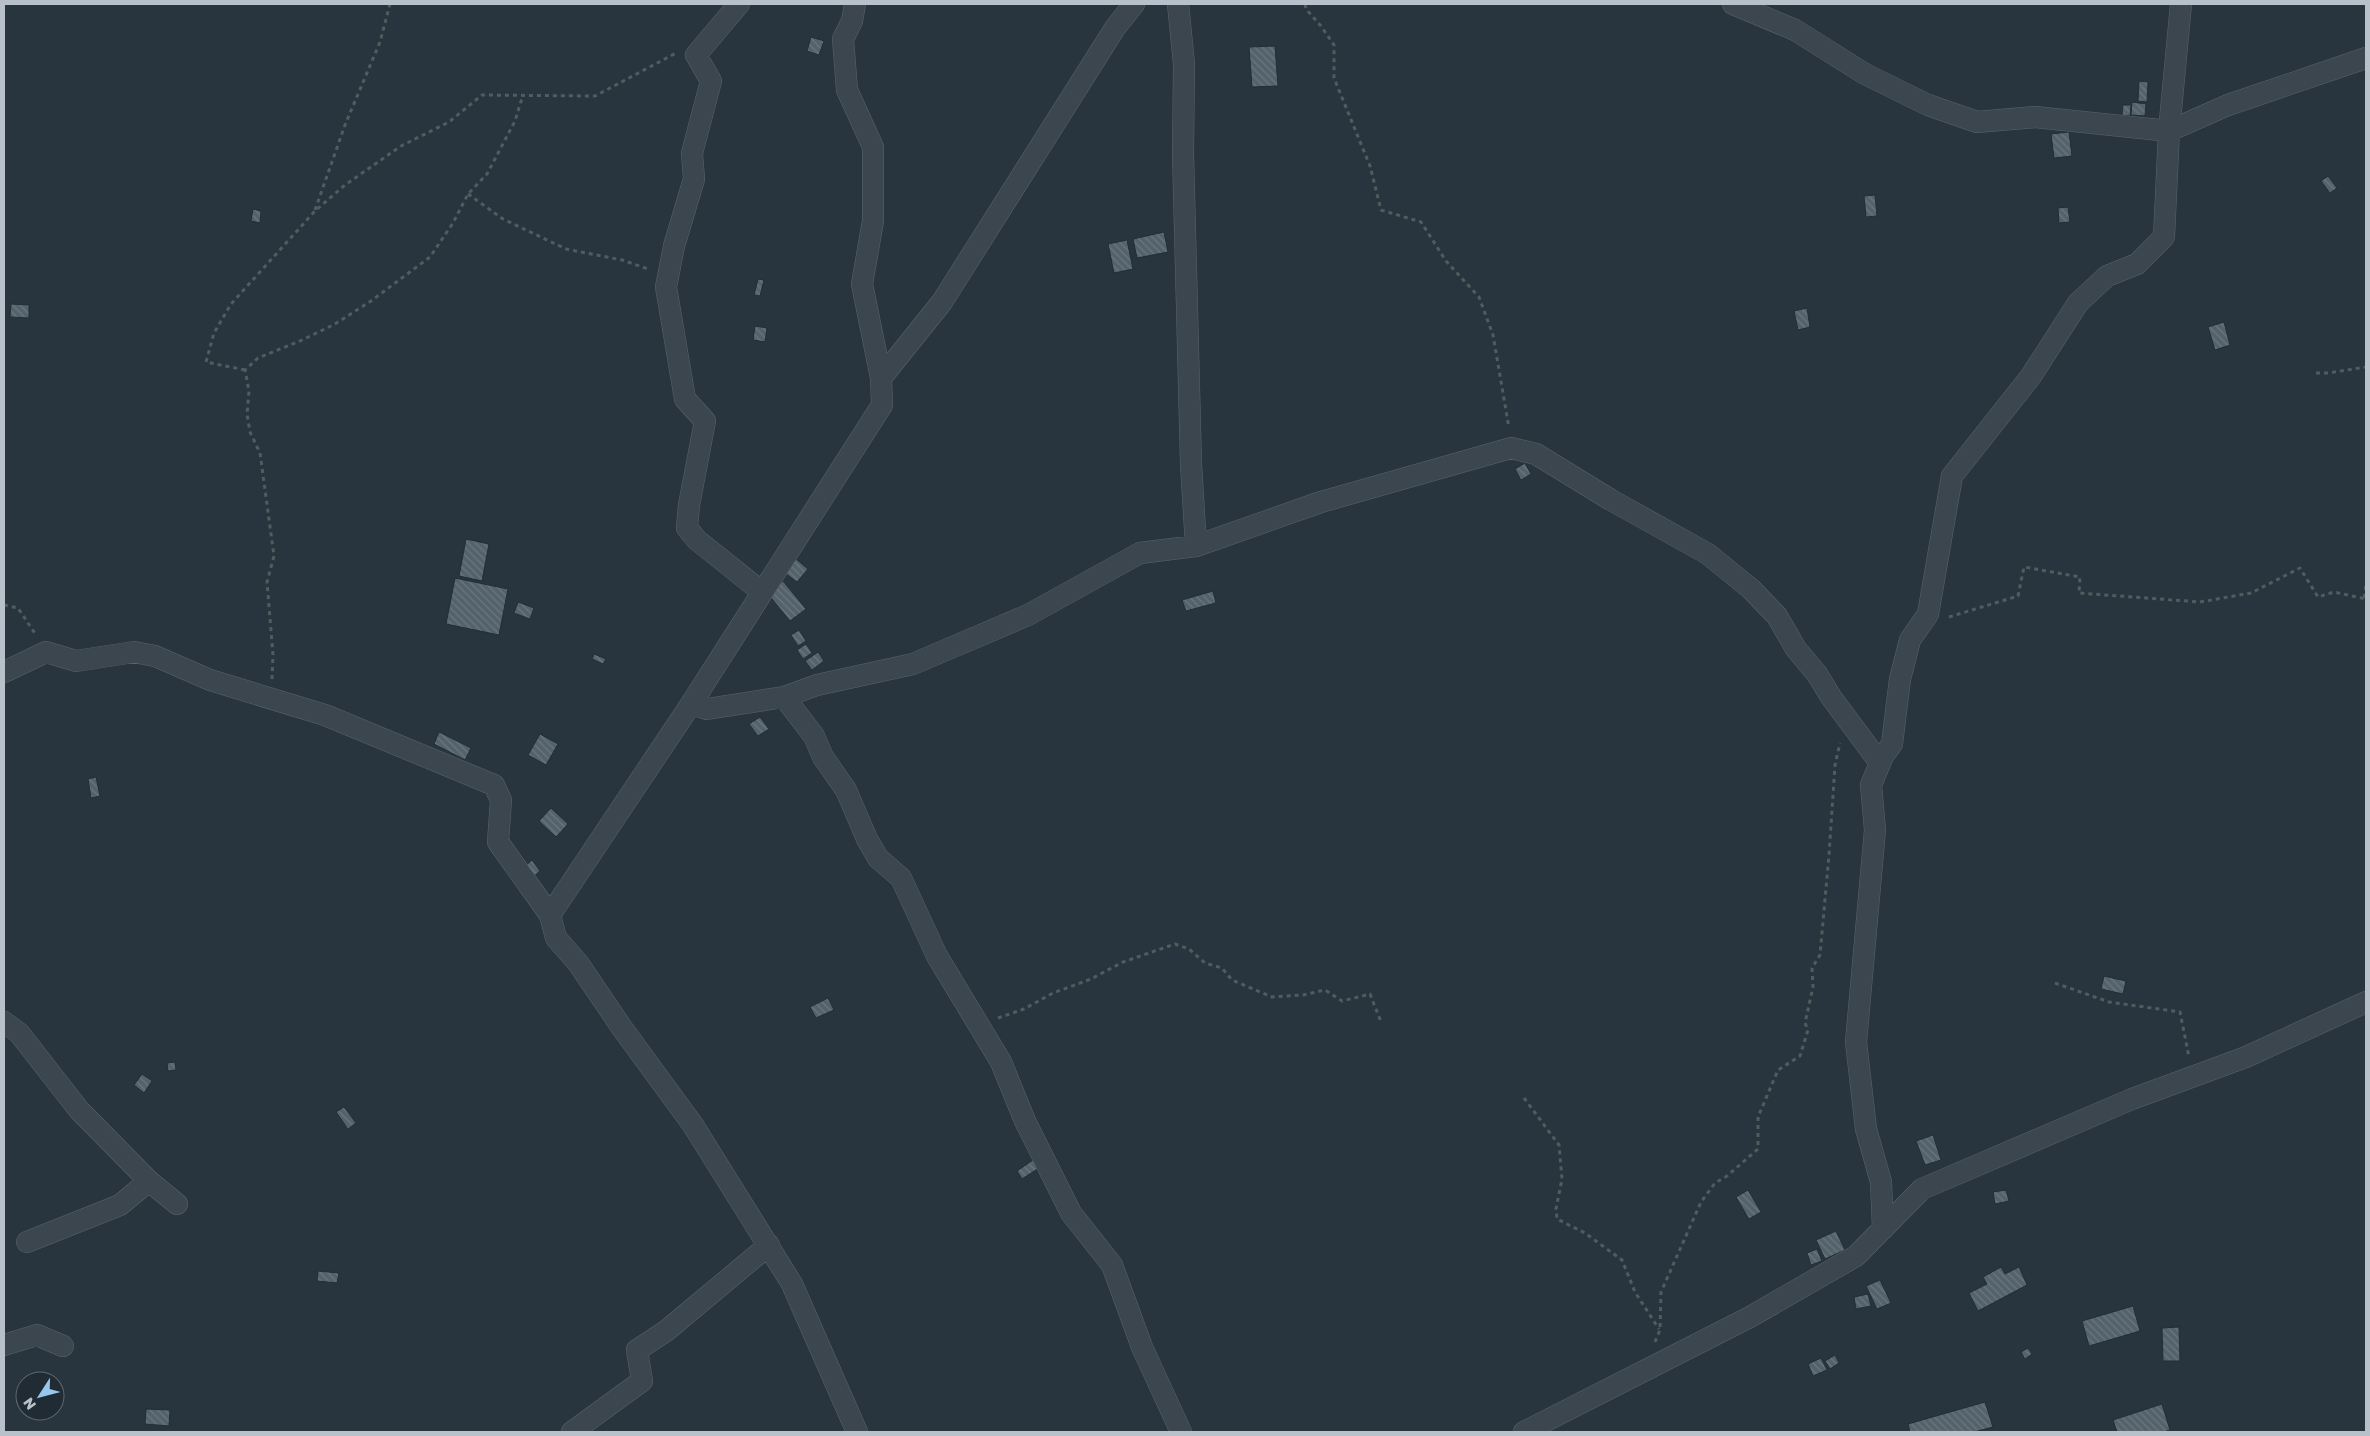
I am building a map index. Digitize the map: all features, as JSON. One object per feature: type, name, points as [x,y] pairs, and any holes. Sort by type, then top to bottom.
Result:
[{"type":"street","points":[[739,4],[696,55],[712,81],[692,153],[694,180],[674,246],[666,287],[685,399],[706,421],[688,505],[687,528],[697,540],[762,592]]},
{"type":"street","points":[[550,915],[691,704],[882,406],[881,378],[862,284],[872,221],[873,146],[847,90],[843,39],[852,22],[855,4]]},
{"type":"street","points":[[881,378],[942,302],[1115,28],[1134,4]]},
{"type":"street","points":[[1178,4],[1184,64],[1183,153],[1191,464],[1196,546]]},
{"type":"street","points":[[1733,4],[1795,30],[1865,74],[1928,105],[1977,122],[2035,117],[2169,131],[2228,105],[2366,58]]},
{"type":"street","points":[[1883,1229],[1881,1182],[1866,1129],[1856,1042],[1875,830],[1871,785],[1880,763],[1892,744],[1900,679],[1910,640],[1928,614],[1952,476],[2032,376],[2078,303],[2107,276],[2137,264],[2164,237],[2169,131],[2181,4]]},
{"type":"street","points":[[691,704],[707,709],[772,698],[784,698],[817,685],[912,664],[1028,615],[1140,552],[1196,546],[1321,502],[1511,448],[1536,454],[1611,500],[1708,554],[1751,589],[1777,616],[1796,649],[1817,674],[1880,763]]},
{"type":"street","points":[[4,672],[46,652],[76,661],[134,652],[155,656],[210,680],[268,696],[325,715],[494,785],[501,800],[498,842],[550,915],[556,938],[578,963],[622,1028],[693,1125],[769,1245],[792,1284],[858,1432]]},
{"type":"street","points":[[784,698],[814,736],[823,757],[846,790],[867,839],[878,858],[901,878],[937,956],[1001,1062],[1025,1120],[1071,1213],[1112,1266],[1145,1356],[1181,1432]]},
{"type":"street","points":[[1524,1432],[1750,1317],[1856,1256],[1922,1189],[2132,1099],[2246,1057],[2366,1002]]},
{"type":"street","points":[[4,1022],[19,1033],[79,1110],[149,1180],[177,1204]]},
{"type":"street","points":[[27,1242],[120,1205],[149,1180]]},
{"type":"street","points":[[572,1432],[642,1381],[637,1350],[666,1331],[769,1245]]},
{"type":"street","points":[[4,1345],[36,1334],[63,1346]]},
{"type":"path","points":[[315,210],[345,125],[380,42],[390,4]]},
{"type":"path","points":[[1305,4],[1306,9],[1321,26],[1334,46],[1334,78],[1370,166],[1381,210],[1421,222],[1446,261],[1479,297],[1493,335],[1511,448]]},
{"type":"path","points":[[244,370],[206,362],[214,333],[231,304],[315,210],[345,185],[401,146],[449,122],[482,95],[595,96],[675,53],[696,55]]},
{"type":"path","points":[[244,370],[258,358],[335,324],[371,301],[430,257],[453,223],[468,194],[487,174],[515,121],[523,94]]},
{"type":"path","points":[[468,194],[503,219],[566,249],[622,260],[650,270],[666,287]]},
{"type":"path","points":[[2316,373],[2328,373],[2366,366]]},
{"type":"path","points":[[244,370],[249,391],[247,414],[250,432],[260,453],[274,556],[267,582],[273,672],[268,696]]},
{"type":"path","points":[[1920,626],[2018,596],[2024,567],[2080,577],[2079,593],[2200,602],[2251,593],[2300,568],[2318,597],[2334,592],[2365,598],[2366,585]]},
{"type":"path","points":[[4,606],[18,608],[46,652]]},
{"type":"path","points":[[1644,1371],[1660,1330],[1661,1292],[1701,1202],[1715,1183],[1727,1176],[1758,1149],[1758,1117],[1778,1070],[1800,1056],[1808,1030],[1805,1023],[1813,987],[1812,968],[1820,955],[1827,889],[1835,765],[1846,715]]},
{"type":"path","points":[[983,1032],[1002,1015],[1024,1009],[1053,993],[1090,979],[1123,962],[1175,944],[1189,949],[1205,963],[1222,968],[1232,980],[1272,997],[1303,995],[1325,990],[1342,1001],[1370,994],[1381,1022]]},
{"type":"path","points":[[2055,983],[2109,1002],[2180,1012],[2192,1077]]},
{"type":"path","points":[[1524,1098],[1559,1145],[1562,1179],[1556,1209],[1557,1220],[1586,1233],[1622,1260],[1635,1292],[1660,1330]]},
{"type":"building","points":[[811,37],[824,41],[819,55],[807,51]]},
{"type":"building","points":[[1275,46],[1278,86],[1252,87],[1249,47]]},
{"type":"building","points":[[2139,81],[2148,82],[2147,102],[2138,101]]},
{"type":"building","points":[[2132,102],[2146,104],[2145,116],[2131,115]]},
{"type":"building","points":[[2123,105],[2131,105],[2130,116],[2122,115]]},
{"type":"building","points":[[2069,132],[2072,156],[2054,158],[2051,134]]},
{"type":"building","points":[[2328,176],[2337,188],[2330,193],[2321,181]]},
{"type":"building","points":[[1875,195],[1877,216],[1866,217],[1864,196]]},
{"type":"building","points":[[2068,207],[2070,222],[2059,223],[2058,208]]},
{"type":"building","points":[[253,209],[261,211],[260,223],[251,221]]},
{"type":"building","points":[[1164,232],[1168,252],[1137,258],[1133,239]]},
{"type":"building","points":[[1127,240],[1133,269],[1114,273],[1108,244]]},
{"type":"building","points":[[758,279],[764,280],[760,296],[754,295]]},
{"type":"building","points":[[11,304],[29,305],[29,318],[10,317]]},
{"type":"building","points":[[1807,308],[1810,327],[1798,330],[1794,311]]},
{"type":"building","points":[[2224,322],[2230,345],[2215,350],[2208,327]]},
{"type":"building","points":[[755,326],[767,328],[765,342],[753,340]]},
{"type":"building","points":[[1525,463],[1531,474],[1521,480],[1515,469]]},
{"type":"building","points":[[466,539],[489,544],[482,581],[459,576]]},
{"type":"building","points":[[796,559],[808,569],[797,582],[785,573]]},
{"type":"building","points":[[455,578],[508,589],[499,635],[446,624]]},
{"type":"building","points":[[783,581],[806,609],[790,621],[768,594]]},
{"type":"building","points":[[1213,591],[1216,603],[1186,611],[1182,600]]},
{"type":"building","points":[[518,602],[534,608],[530,619],[514,613]]},
{"type":"building","points":[[799,630],[806,641],[798,646],[791,635]]},
{"type":"building","points":[[806,644],[812,653],[803,659],[797,650]]},
{"type":"building","points":[[818,652],[824,661],[812,670],[805,661]]},
{"type":"building","points":[[594,654],[606,659],[603,664],[592,659]]},
{"type":"building","points":[[760,717],[769,729],[758,736],[749,724]]},
{"type":"building","points":[[439,732],[471,748],[465,760],[434,744]]},
{"type":"building","points":[[540,734],[558,744],[546,765],[528,755]]},
{"type":"building","points":[[96,777],[100,796],[91,798],[88,779]]},
{"type":"building","points":[[551,808],[568,824],[556,837],[539,821]]},
{"type":"building","points":[[532,860],[540,871],[533,877],[524,867]]},
{"type":"building","points":[[2104,976],[2126,981],[2123,994],[2101,989]]},
{"type":"building","points":[[828,998],[834,1010],[816,1018],[810,1007]]},
{"type":"building","points":[[175,1062],[176,1070],[168,1071],[167,1063]]},
{"type":"building","points":[[142,1074],[152,1081],[144,1093],[134,1085]]},
{"type":"building","points":[[344,1107],[356,1123],[348,1129],[336,1112]]},
{"type":"building","points":[[1933,1135],[1941,1160],[1925,1165],[1916,1141]]},
{"type":"building","points":[[1033,1160],[1039,1168],[1022,1179],[1017,1171]]},
{"type":"building","points":[[1748,1190],[1761,1212],[1749,1219],[1736,1197]]},
{"type":"building","points":[[2006,1190],[2009,1201],[1995,1204],[1993,1192]]},
{"type":"building","points":[[1836,1231],[1845,1250],[1825,1259],[1816,1240]]},
{"type":"building","points":[[1817,1249],[1822,1261],[1811,1265],[1807,1253]]},
{"type":"building","points":[[2001,1267],[2005,1274],[2019,1267],[2027,1285],[1978,1311],[1969,1293],[1987,1284],[1983,1277]]},
{"type":"building","points":[[318,1271],[339,1273],[337,1283],[317,1281]]},
{"type":"building","points":[[1880,1280],[1891,1303],[1877,1309],[1866,1286]]},
{"type":"building","points":[[1868,1294],[1871,1306],[1856,1309],[1854,1297]]},
{"type":"building","points":[[2133,1306],[2140,1331],[2089,1346],[2082,1321]]},
{"type":"building","points":[[2179,1327],[2180,1361],[2163,1361],[2162,1328]]},
{"type":"building","points":[[2028,1348],[2032,1354],[2025,1359],[2021,1352]]},
{"type":"building","points":[[1835,1355],[1839,1363],[1830,1369],[1825,1361]]},
{"type":"building","points":[[1821,1358],[1827,1370],[1813,1376],[1808,1364]]},
{"type":"building","points":[[1985,1402],[1993,1427],[1974,1432],[1910,1432],[1908,1424]]},
{"type":"building","points":[[2162,1404],[2170,1430],[2163,1432],[2117,1432],[2113,1420]]},
{"type":"building","points":[[146,1409],[170,1410],[169,1426],[145,1424]]}]
